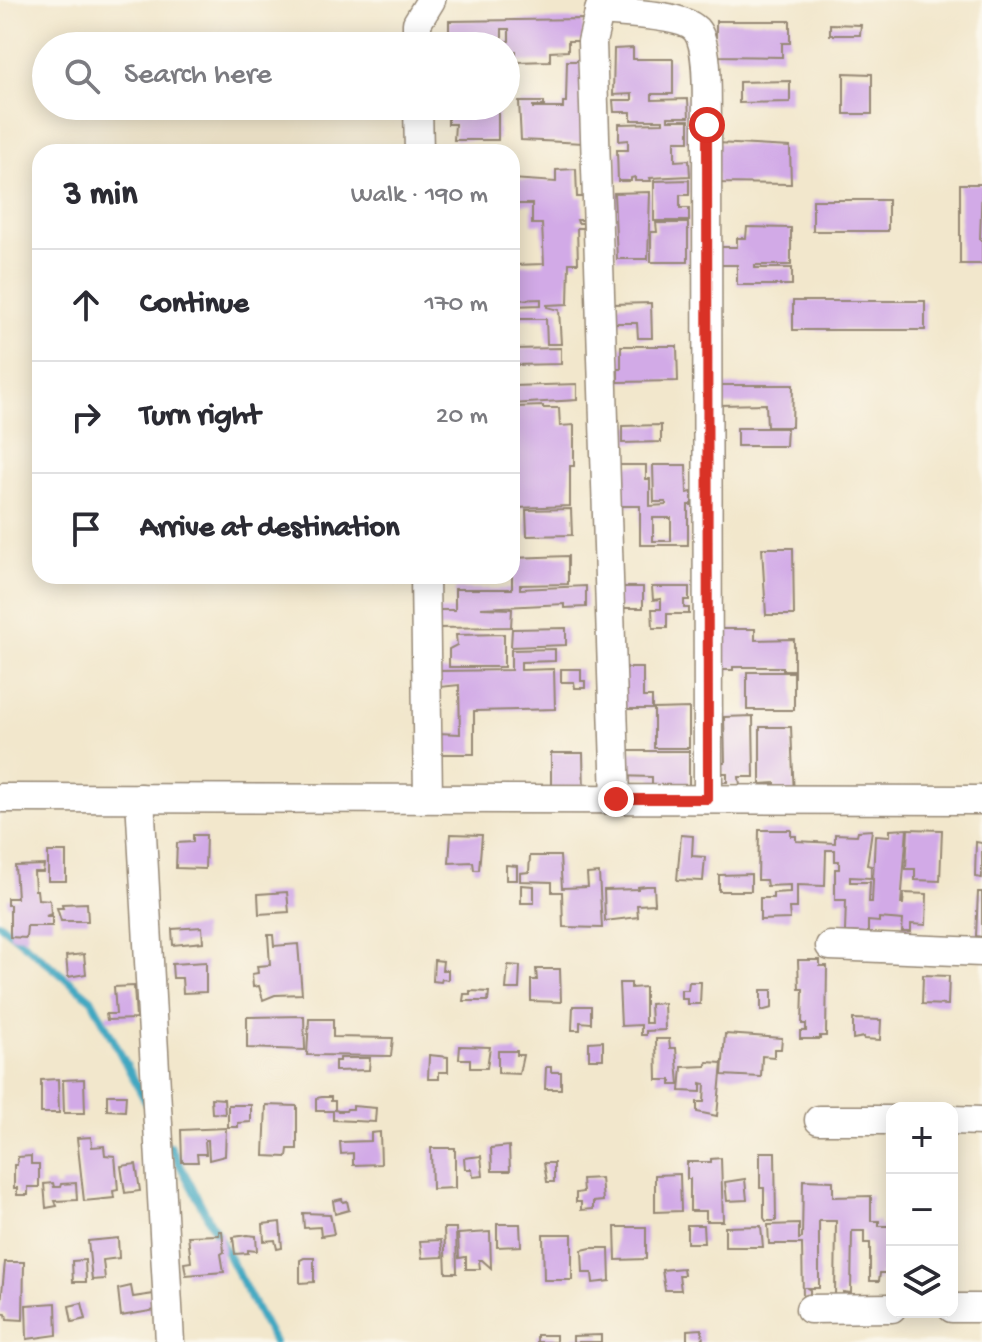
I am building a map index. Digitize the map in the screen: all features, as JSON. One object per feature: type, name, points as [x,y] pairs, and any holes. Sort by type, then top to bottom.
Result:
[{"type":"street","points":[[417,32],[417,23],[431,0]]},
{"type":"street","points":[[616,799],[592,42],[600,5],[683,21],[696,29],[704,46],[707,125],[708,799]]},
{"type":"street","points":[[418,120],[419,144]]},
{"type":"street","points":[[425,584],[428,798]]},
{"type":"street","points":[[0,798],[982,800]]},
{"type":"street","points":[[140,798],[170,1342]]},
{"type":"street","points":[[830,946],[982,952]]},
{"type":"street","points":[[819,1120],[886,1120]]},
{"type":"street","points":[[958,1120],[982,1121]]},
{"type":"street","points":[[810,1309],[886,1308]]},
{"type":"street","points":[[958,1308],[982,1308]]},
{"type":"building","points":[[583,19],[583,41],[568,41],[568,51],[550,52],[550,61],[520,62],[520,32],[502,29],[502,32],[449,32],[449,21]]},
{"type":"building","points":[[716,21],[790,21],[790,43],[782,43],[782,57],[716,56]]},
{"type":"building","points":[[830,24],[861,25],[860,35],[830,35]]},
{"type":"building","points":[[633,48],[633,59],[673,59],[673,94],[652,94],[652,100],[688,99],[689,117],[668,117],[668,120],[689,120],[689,141],[675,141],[675,161],[689,160],[690,176],[650,178],[651,181],[635,181],[635,177],[631,181],[618,181],[617,150],[628,150],[628,140],[619,141],[619,124],[663,123],[663,120],[631,120],[631,112],[614,112],[613,100],[632,100],[632,94],[613,95],[614,49]]},
{"type":"building","points":[[567,61],[583,61],[584,143],[521,140],[520,102],[544,102],[544,106],[533,108],[563,108],[563,102],[566,102]]},
{"type":"building","points":[[844,73],[872,74],[872,114],[844,114]]},
{"type":"building","points":[[790,81],[790,102],[739,103],[739,82]]},
{"type":"building","points":[[448,120],[498,120],[498,140],[454,140],[455,124],[448,124]]},
{"type":"building","points":[[717,143],[790,147],[791,184],[717,183]]},
{"type":"building","points":[[576,169],[577,197],[583,197],[583,220],[577,220],[583,223],[583,228],[577,228],[578,263],[569,263],[568,304],[547,305],[559,310],[561,344],[547,344],[546,319],[520,319],[520,306],[541,305],[541,299],[520,300],[520,265],[544,264],[542,224],[532,224],[532,204],[520,204],[520,180],[556,182],[556,170]]},
{"type":"building","points":[[689,180],[689,195],[680,195],[680,208],[689,208],[689,221],[654,221],[654,181]]},
{"type":"building","points":[[960,184],[982,184],[982,264],[960,264]]},
{"type":"building","points":[[650,192],[648,259],[617,259],[614,193]]},
{"type":"building","points":[[813,200],[888,200],[888,231],[813,231]]},
{"type":"building","points":[[656,223],[688,223],[688,262],[651,262],[651,232],[657,232]]},
{"type":"building","points":[[747,227],[791,228],[791,265],[755,265],[755,268],[792,268],[792,285],[737,285],[737,265],[717,265],[717,247],[737,247],[737,238],[746,238]]},
{"type":"building","points":[[793,301],[925,301],[925,330],[793,330]]},
{"type":"building","points":[[651,303],[652,338],[638,338],[637,323],[613,323],[613,304]]},
{"type":"building","points":[[621,346],[677,346],[678,381],[618,382]]},
{"type":"building","points":[[561,348],[561,364],[520,365],[520,349]]},
{"type":"building","points":[[577,384],[577,400],[520,404],[520,386]]},
{"type":"building","points":[[718,385],[793,385],[792,427],[767,427],[766,404],[719,405]]},
{"type":"building","points":[[520,407],[559,408],[560,426],[574,425],[570,506],[520,508]]},
{"type":"building","points":[[661,425],[661,442],[622,443],[622,426]]},
{"type":"building","points":[[737,428],[787,428],[786,446],[737,446]]},
{"type":"building","points":[[614,465],[646,465],[646,479],[650,479],[650,506],[666,505],[666,502],[654,502],[653,465],[686,465],[687,493],[692,492],[692,505],[688,505],[688,545],[640,545],[640,506],[614,506]],"holes":[[[653,518],[671,518],[671,541],[653,541]]]},
{"type":"building","points":[[571,509],[572,535],[527,536],[526,510]]},
{"type":"building","points":[[762,548],[793,548],[794,615],[766,615]]},
{"type":"building","points":[[568,556],[568,584],[520,585],[520,589],[586,586],[586,607],[564,608],[564,604],[481,608],[512,609],[511,627],[437,628],[437,610],[455,610],[455,589],[512,589],[512,584],[520,584],[520,558]]},
{"type":"building","points":[[616,587],[643,587],[643,608],[616,608]]},
{"type":"building","points":[[652,587],[689,587],[689,600],[684,600],[684,608],[689,608],[689,614],[667,614],[667,628],[653,628],[652,609],[661,609],[661,599],[653,600]]},
{"type":"building","points":[[566,628],[566,645],[511,647],[512,629]]},
{"type":"building","points":[[720,629],[755,629],[755,640],[794,639],[794,670],[783,670],[783,667],[733,667],[733,670],[720,670]]},
{"type":"building","points":[[504,634],[504,667],[449,667],[449,649],[457,645],[456,635]]},
{"type":"building","points":[[555,649],[555,661],[521,662],[521,670],[554,669],[555,709],[474,711],[474,754],[438,754],[437,733],[460,734],[459,685],[440,687],[437,671],[511,670],[511,650]]},
{"type":"building","points":[[616,668],[643,668],[643,697],[652,697],[652,709],[616,709]]},
{"type":"building","points":[[561,669],[581,669],[581,681],[585,681],[585,688],[575,688],[574,682],[561,682]]},
{"type":"building","points":[[747,672],[794,672],[794,710],[747,710]]},
{"type":"building","points":[[689,708],[689,748],[654,748],[654,709]]},
{"type":"building","points":[[753,716],[754,777],[739,777],[740,785],[722,785],[722,782],[727,782],[727,773],[722,773],[721,763],[725,763],[724,717]]},
{"type":"building","points":[[760,727],[791,727],[794,797],[775,797],[775,783],[760,784]]},
{"type":"building","points":[[618,751],[689,751],[689,797],[652,797],[652,777],[618,776]]},
{"type":"building","points":[[551,753],[583,753],[584,794],[551,795]]},
{"type":"building","points":[[907,829],[901,904],[904,893],[927,894],[926,925],[911,924],[911,932],[902,932],[903,920],[879,918],[879,922],[868,921],[868,933],[845,932],[846,900],[835,900],[835,869],[839,869],[839,861],[835,861],[835,850],[826,850],[825,886],[797,885],[797,908],[789,908],[790,919],[760,920],[760,898],[773,898],[773,893],[790,892],[790,885],[767,886],[766,880],[758,880],[759,830],[791,830],[791,836],[796,836],[796,841],[835,843],[835,834],[857,835],[858,831],[872,830],[867,865],[871,866],[871,878],[850,877],[850,882],[870,882],[869,902],[872,902],[875,835],[890,836],[890,830]]},
{"type":"building","points":[[908,829],[942,830],[940,881],[915,880],[915,869],[906,869]]},
{"type":"building","points":[[451,834],[482,835],[479,870],[474,870],[473,862],[449,863]]},
{"type":"building","points":[[193,835],[206,835],[205,869],[176,868],[177,843],[193,842]]},
{"type":"building","points":[[681,835],[693,836],[692,856],[705,857],[703,881],[677,880]]},
{"type":"building","points":[[976,842],[982,843],[982,878],[975,877]]},
{"type":"building","points":[[48,852],[66,852],[66,881],[48,881]]},
{"type":"building","points":[[530,856],[560,856],[562,888],[588,887],[587,874],[599,873],[602,928],[563,927],[562,892],[552,892],[552,882],[520,881],[520,873],[529,872]]},
{"type":"building","points":[[44,865],[43,872],[34,872],[35,890],[38,899],[50,900],[51,914],[46,916],[52,916],[52,926],[27,926],[26,938],[10,937],[10,905],[7,905],[7,898],[17,898],[15,866]]},
{"type":"building","points":[[506,865],[517,866],[517,880],[506,880]]},
{"type":"building","points":[[751,874],[751,891],[719,891],[719,875]]},
{"type":"building","points":[[521,885],[534,886],[534,903],[521,903]]},
{"type":"building","points":[[654,886],[655,904],[637,905],[638,917],[605,921],[604,890]]},
{"type":"building","points":[[287,892],[289,912],[259,914],[258,894]]},
{"type":"building","points":[[978,892],[982,892],[982,937],[976,936]]},
{"type":"building","points":[[87,903],[88,921],[61,921],[57,908],[63,908],[62,904]]},
{"type":"building","points":[[202,927],[203,942],[173,945],[172,929]]},
{"type":"building","points":[[268,935],[273,935],[274,946],[298,944],[302,994],[275,995],[263,1000],[259,986],[253,987],[252,974],[258,973],[257,966],[270,965]]},
{"type":"building","points":[[84,954],[86,974],[68,977],[66,956]]},
{"type":"building","points":[[434,960],[443,961],[442,970],[448,970],[448,980],[433,981]]},
{"type":"building","points":[[798,960],[820,960],[820,966],[827,966],[826,1036],[820,1036],[820,1039],[800,1039],[800,1031],[806,1031],[806,1024],[802,1024],[803,989],[799,989]]},
{"type":"building","points":[[206,962],[206,992],[183,993],[182,978],[173,978],[172,964]]},
{"type":"building","points":[[508,965],[520,966],[519,989],[506,989]]},
{"type":"building","points":[[536,969],[560,969],[561,1002],[531,1001],[531,980],[537,980]]},
{"type":"building","points":[[923,975],[949,976],[948,1005],[922,1004]]},
{"type":"building","points":[[689,982],[701,982],[700,1004],[687,1004],[687,999],[681,999],[681,990],[688,990]]},
{"type":"building","points":[[619,983],[631,983],[631,988],[645,987],[645,1023],[651,1023],[650,1004],[664,1003],[665,1030],[646,1031],[646,1035],[641,1035],[641,1025],[621,1026]]},
{"type":"building","points":[[134,986],[136,1019],[107,1020],[106,1014],[116,1014],[114,987]]},
{"type":"building","points":[[761,990],[772,990],[772,1008],[761,1011]]},
{"type":"building","points":[[470,991],[489,992],[488,1001],[463,1001],[464,994],[470,994]]},
{"type":"building","points":[[573,1006],[591,1006],[591,1023],[580,1022],[580,1030],[572,1030]]},
{"type":"building","points":[[304,1016],[305,1050],[247,1048],[247,1017]]},
{"type":"building","points":[[309,1019],[333,1019],[333,1037],[393,1038],[391,1056],[307,1055]]},
{"type":"building","points":[[853,1019],[881,1020],[880,1040],[864,1037],[853,1039]]},
{"type":"building","points":[[725,1034],[782,1038],[781,1049],[774,1049],[774,1057],[762,1056],[761,1077],[722,1075]]},
{"type":"building","points":[[656,1039],[669,1039],[670,1048],[676,1048],[679,1085],[671,1085],[671,1080],[657,1080]]},
{"type":"building","points":[[603,1041],[603,1059],[589,1059],[589,1042]]},
{"type":"building","points":[[460,1046],[490,1047],[487,1068],[470,1068],[470,1059],[459,1059]]},
{"type":"building","points":[[498,1051],[517,1051],[517,1055],[523,1055],[519,1074],[498,1073]]},
{"type":"building","points":[[429,1055],[448,1057],[448,1072],[439,1072],[439,1079],[428,1079]]},
{"type":"building","points":[[340,1058],[370,1058],[369,1070],[335,1071],[335,1061],[340,1061]]},
{"type":"building","points":[[707,1062],[722,1063],[717,1116],[697,1112],[697,1102],[704,1102],[705,1084],[701,1083],[701,1092],[680,1091],[682,1067],[706,1066]]},
{"type":"building","points":[[546,1067],[551,1067],[551,1072],[561,1072],[561,1089],[545,1089]]},
{"type":"building","points":[[58,1079],[59,1113],[41,1113],[41,1080]]},
{"type":"building","points":[[84,1079],[85,1113],[64,1113],[63,1080]]},
{"type":"building","points":[[107,1095],[126,1095],[125,1111],[107,1110]]},
{"type":"building","points":[[331,1097],[338,1111],[353,1109],[353,1106],[376,1108],[375,1122],[333,1120],[333,1111],[316,1111],[316,1098]]},
{"type":"building","points":[[211,1098],[224,1099],[225,1114],[212,1113]]},
{"type":"building","points":[[228,1105],[251,1105],[251,1122],[228,1127]]},
{"type":"building","points":[[266,1105],[297,1106],[297,1149],[288,1149],[287,1157],[264,1156]]},
{"type":"building","points":[[226,1128],[225,1156],[209,1160],[208,1140],[205,1140],[206,1154],[197,1154],[198,1162],[182,1162],[181,1130]]},
{"type":"building","points":[[380,1132],[381,1164],[353,1165],[353,1153],[341,1154],[340,1142],[371,1141],[371,1133]]},
{"type":"building","points":[[91,1137],[92,1147],[104,1146],[105,1155],[115,1156],[118,1190],[113,1191],[114,1198],[84,1201],[77,1138]]},
{"type":"building","points":[[509,1146],[510,1171],[492,1171],[491,1148]]},
{"type":"building","points":[[431,1148],[455,1148],[455,1188],[432,1189]]},
{"type":"building","points":[[760,1152],[775,1152],[776,1221],[766,1221],[764,1218]]},
{"type":"building","points":[[31,1156],[31,1164],[39,1164],[39,1187],[28,1187],[28,1195],[17,1195],[14,1165],[17,1165],[18,1157]]},
{"type":"building","points":[[481,1156],[483,1176],[473,1177],[472,1169],[465,1169],[464,1158]]},
{"type":"building","points":[[721,1158],[723,1221],[706,1221],[706,1211],[690,1211],[687,1162],[711,1162],[711,1159]]},
{"type":"building","points":[[544,1163],[554,1163],[554,1182],[547,1182]]},
{"type":"building","points":[[136,1164],[140,1191],[125,1193],[121,1166]]},
{"type":"building","points":[[680,1174],[681,1211],[655,1212],[655,1175]]},
{"type":"building","points":[[601,1178],[603,1201],[593,1202],[593,1209],[581,1210],[581,1202],[576,1202],[576,1193],[583,1192],[582,1179]]},
{"type":"building","points":[[745,1179],[747,1200],[727,1201],[725,1182]]},
{"type":"building","points":[[803,1180],[833,1181],[833,1197],[871,1196],[871,1221],[879,1221],[879,1226],[886,1226],[886,1273],[880,1273],[879,1281],[870,1281],[870,1243],[864,1243],[864,1231],[852,1231],[851,1293],[843,1292],[843,1297],[835,1297],[836,1221],[819,1221],[819,1288],[807,1288],[810,1299],[803,1298],[802,1244],[769,1244],[768,1225],[799,1224],[799,1239],[802,1238]]},
{"type":"building","points":[[53,1183],[54,1187],[60,1187],[61,1184],[76,1183],[77,1200],[55,1201],[57,1206],[46,1208],[44,1184]]},
{"type":"building","points":[[342,1199],[343,1202],[347,1201],[349,1210],[335,1214],[333,1201]]},
{"type":"building","points":[[303,1213],[330,1214],[334,1234],[321,1236],[320,1227],[304,1228]]},
{"type":"building","points":[[280,1222],[282,1248],[277,1249],[275,1240],[264,1241],[263,1224]]},
{"type":"building","points":[[497,1224],[520,1224],[521,1246],[497,1247]]},
{"type":"building","points":[[687,1225],[703,1225],[704,1243],[687,1243]]},
{"type":"building","points":[[761,1226],[763,1247],[725,1247],[725,1227]]},
{"type":"building","points":[[615,1227],[646,1227],[646,1259],[616,1260]]},
{"type":"building","points":[[444,1228],[456,1228],[457,1273],[446,1273]]},
{"type":"building","points":[[222,1231],[224,1272],[186,1275],[184,1263],[191,1262],[188,1236],[219,1235]]},
{"type":"building","points":[[490,1232],[491,1268],[479,1260],[480,1269],[466,1269],[466,1257],[459,1258],[458,1234]]},
{"type":"building","points":[[543,1234],[572,1234],[572,1280],[544,1280]]},
{"type":"building","points":[[256,1236],[257,1251],[235,1254],[233,1237]]},
{"type":"building","points":[[118,1238],[119,1258],[103,1260],[105,1279],[92,1280],[88,1241]]},
{"type":"building","points":[[441,1240],[443,1257],[422,1258],[420,1241]]},
{"type":"building","points":[[609,1248],[610,1281],[593,1283],[592,1273],[583,1273],[582,1250]]},
{"type":"building","points":[[314,1258],[314,1282],[300,1283],[300,1260]]},
{"type":"building","points":[[85,1260],[86,1282],[73,1282],[72,1261]]},
{"type":"building","points":[[5,1262],[24,1262],[23,1320],[7,1319],[6,1314],[0,1313]]},
{"type":"building","points":[[683,1268],[684,1275],[679,1275],[681,1290],[665,1290],[662,1270]]},
{"type":"building","points":[[131,1286],[133,1297],[154,1294],[156,1310],[121,1316],[118,1289]]},
{"type":"building","points":[[56,1303],[57,1335],[27,1339],[26,1305]]},
{"type":"building","points":[[82,1303],[86,1319],[72,1322],[69,1306]]},
{"type":"building","points":[[702,1329],[703,1342],[687,1342],[687,1330]]},
{"type":"building","points":[[537,1335],[556,1335],[556,1342],[537,1342]]},
{"type":"building","points":[[601,1335],[601,1342],[573,1342],[573,1336]]},
{"type":"waterway","points":[[0,924],[92,1000],[146,1102]]},
{"type":"waterway","points":[[170,1146],[274,1342]]},
{"type":"route","points":[[616,799],[708,799],[707,125]]}]
